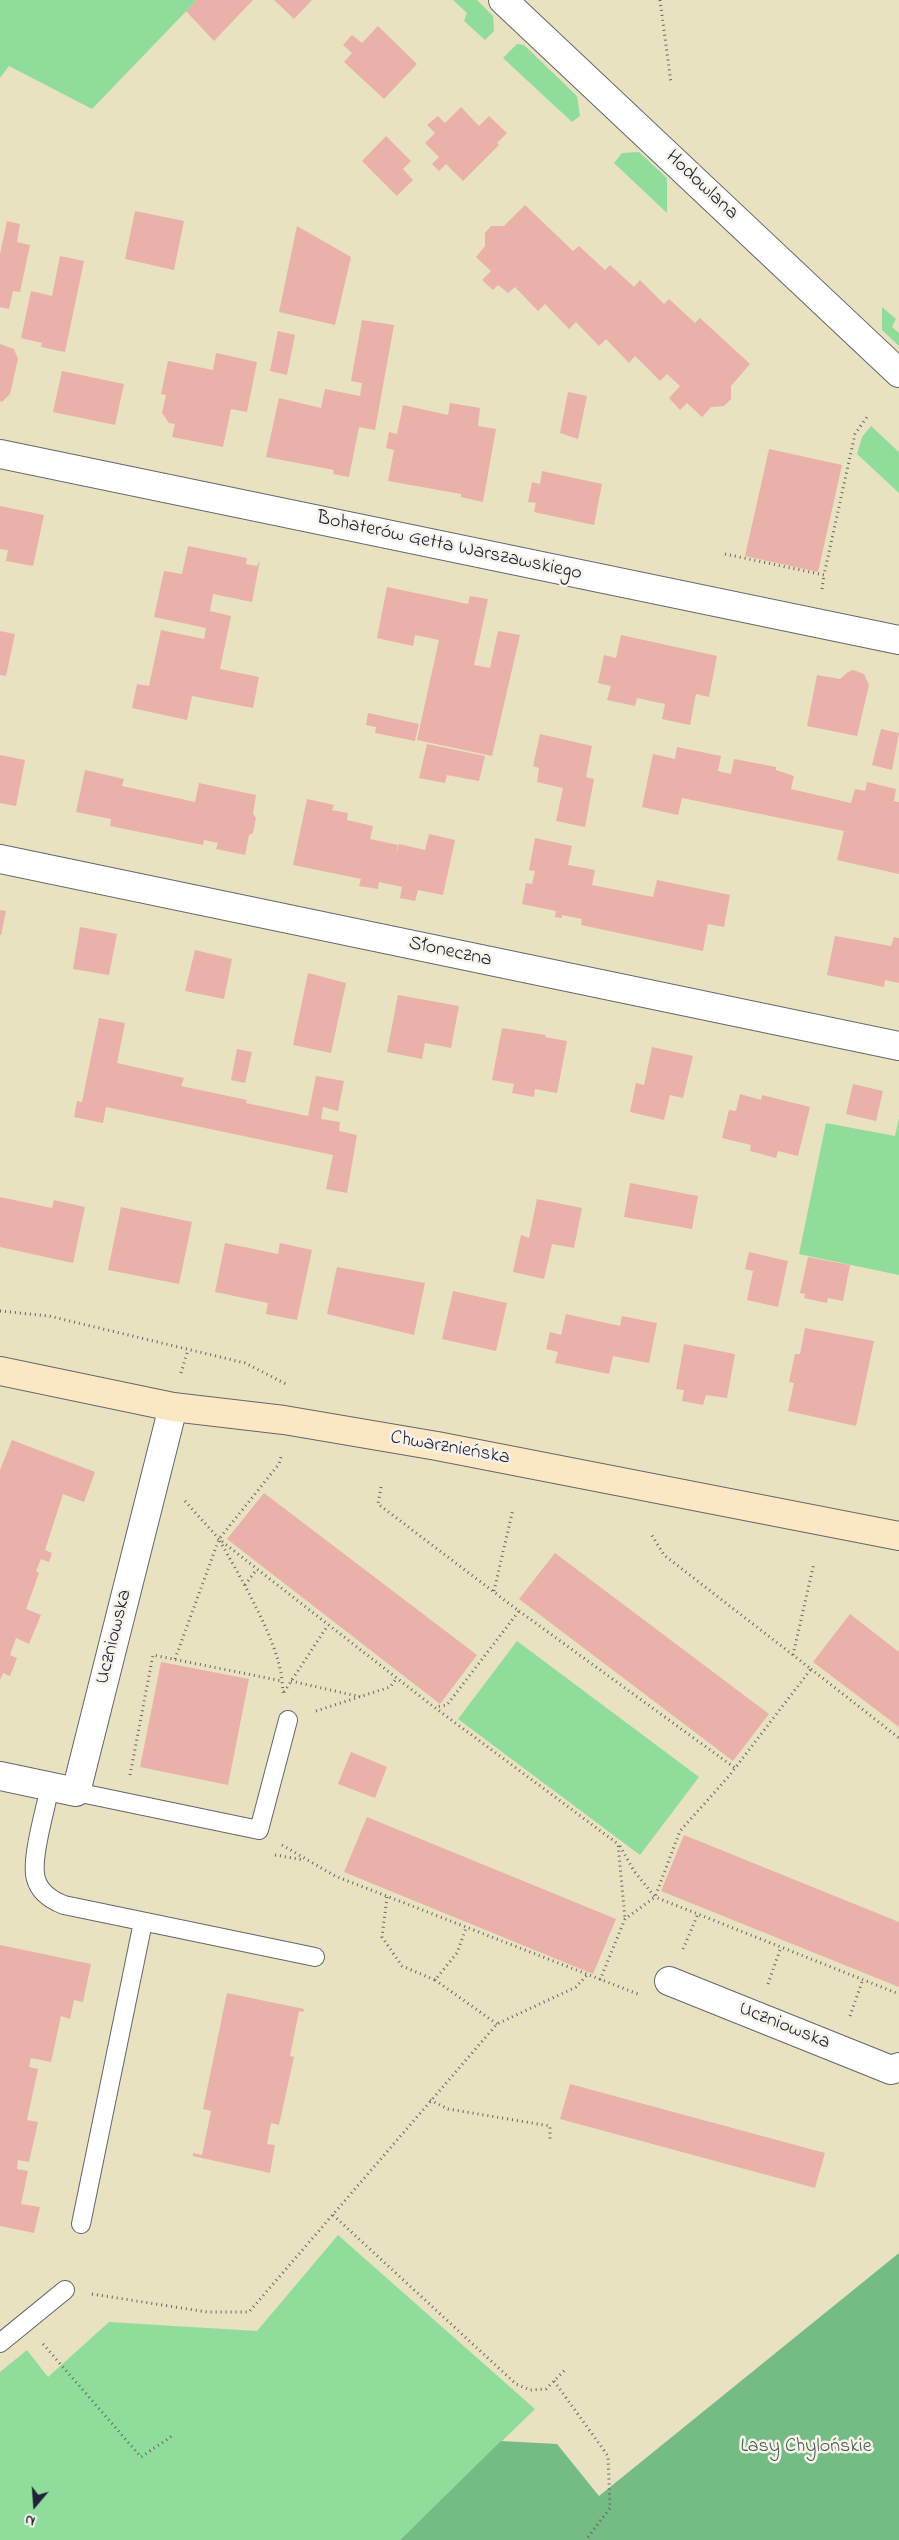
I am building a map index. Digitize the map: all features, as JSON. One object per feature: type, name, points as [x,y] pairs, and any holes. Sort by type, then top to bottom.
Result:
[{"type":"main road","name":"Chwarznieńska","points":[[0,1371],[173,1407],[284,1420],[437,1446],[899,1536]]},
{"type":"street","name":"Hodowlana","points":[[504,0],[899,373]]},
{"type":"street","name":"Bohaterów Getta Warszawskiego","points":[[0,454],[899,640]]},
{"type":"street","name":"Słoneczna","points":[[0,859],[899,1046]]},
{"type":"street","name":"Uczniowska","points":[[63,1789],[173,1407]]},
{"type":"street","points":[[0,1776],[63,1789]]},
{"type":"street","name":"Uczniowska","points":[[669,1981],[892,2070],[899,2067]]},
{"type":"lane","points":[[288,1720],[259,1830],[63,1789],[36,1854],[35,1873],[41,1889],[51,1900],[64,1905],[315,1957]]},
{"type":"lane","points":[[80,2224],[143,1922]]},
{"type":"lane","points":[[0,2343],[65,2290]]},
{"type":"path","points":[[660,0],[670,83]]},
{"type":"path","points":[[726,554],[824,575],[855,434],[869,414]]},
{"type":"path","points":[[0,1311],[50,1316],[244,1363]]},
{"type":"path","points":[[175,1659],[219,1539],[279,1464],[281,1457]]},
{"type":"path","points":[[381,1486],[378,1504],[520,1611],[736,1768]]},
{"type":"path","points":[[186,1494],[185,1502],[219,1539],[430,1704],[618,1844],[634,1871],[655,1897],[899,1994]]},
{"type":"path","points":[[494,1591],[513,1509]]},
{"type":"path","points":[[651,1534],[664,1555],[899,1738]]},
{"type":"path","points":[[219,1539],[244,1586],[281,1664],[283,1694],[288,1720],[390,1687],[397,1678]]},
{"type":"path","points":[[793,1655],[814,1563]]},
{"type":"path","points":[[244,1586],[257,1569]]},
{"type":"path","points":[[430,1704],[436,1707],[447,1705],[520,1611]]},
{"type":"path","points":[[283,1694],[328,1625]]},
{"type":"path","points":[[124,1802],[153,1655],[282,1681]]},
{"type":"path","points":[[625,1919],[655,1897],[680,1831],[736,1768],[811,1669]]},
{"type":"path","points":[[291,1681],[362,1697]]},
{"type":"path","points":[[259,1830],[335,1876],[636,1994],[669,1981]]},
{"type":"path","points":[[600,1980],[625,1919],[618,1844]]},
{"type":"path","points":[[387,1897],[382,1937],[402,1966],[436,1980],[497,2024]]},
{"type":"path","points":[[436,1980],[456,1953],[466,1928]]},
{"type":"path","points":[[65,2290],[207,2312],[248,2312],[497,2024],[576,1987],[587,1975]]},
{"type":"path","points":[[430,2100],[448,2109],[550,2126],[550,2139]]},
{"type":"path","points":[[332,2215],[516,2384],[530,2390],[546,2389],[567,2368]]},
{"type":"path","points":[[25,2322],[141,2457],[172,2436]]},
{"type":"path","points":[[554,2381],[608,2456],[610,2508],[586,2540]]},
{"type":"green space","points":[[0,0],[197,0],[92,109],[9,66],[0,78]]},
{"type":"green space","points":[[453,0],[477,0],[493,16],[494,31],[485,40],[464,21],[467,13]]},
{"type":"green space","points":[[517,44],[524,45],[577,96],[580,116],[572,122],[503,58]]},
{"type":"green space","points":[[639,152],[667,178],[667,213],[614,163],[622,153]]},
{"type":"green space","points":[[882,307],[896,319],[892,327],[899,333],[899,346],[882,330]]},
{"type":"green space","points":[[871,426],[899,452],[899,493],[857,454],[862,437]]},
{"type":"green space","points":[[899,1118],[899,1275],[799,1254],[826,1123],[895,1136]]},
{"type":"green space","points":[[517,1641],[699,1777],[640,1855],[458,1719]]},
{"type":"green space","points":[[338,2235],[535,2409],[400,2540],[0,2540],[0,2372],[27,2350],[48,2377],[109,2322],[257,2331]]},
{"type":"green space","name":"Lasy Chylońskie","points":[[899,2253],[899,2540],[400,2540],[501,2441],[557,2444],[599,2496]]},
{"type":"building","points":[[197,0],[253,0],[214,41],[186,11]]},
{"type":"building","points":[[274,0],[312,0],[294,19]]},
{"type":"building","points":[[378,26],[417,64],[384,99],[344,62],[352,53],[343,45],[352,35],[362,43]]},
{"type":"building","points":[[461,107],[479,126],[489,116],[507,133],[497,143],[499,145],[463,181],[446,164],[439,171],[432,164],[439,157],[425,143],[435,133],[427,125],[438,116],[445,123]]},
{"type":"building","points":[[386,136],[411,161],[403,169],[413,180],[397,196],[362,161]]},
{"type":"building","points":[[525,205],[573,251],[579,246],[605,270],[610,265],[634,287],[640,280],[664,304],[669,299],[695,323],[700,318],[750,364],[731,386],[731,399],[724,406],[711,407],[702,417],[687,403],[680,410],[669,398],[680,386],[667,374],[660,381],[635,356],[629,363],[606,339],[599,346],[576,322],[569,329],[545,304],[538,311],[515,287],[508,293],[498,285],[493,290],[482,280],[491,271],[476,257],[485,246],[485,233],[491,226],[504,226]]},
{"type":"building","points":[[135,211],[184,221],[174,270],[125,259]]},
{"type":"building","points":[[7,221],[20,224],[17,242],[30,245],[20,292],[13,291],[9,309],[0,307],[0,254]]},
{"type":"building","points":[[297,226],[351,257],[335,325],[279,312]]},
{"type":"building","points":[[60,256],[84,261],[65,352],[41,347],[42,343],[21,338],[31,291],[52,296]]},
{"type":"building","points":[[362,320],[394,325],[375,430],[359,427],[349,477],[333,474],[334,470],[266,457],[279,398],[321,408],[325,389],[360,396],[362,383],[351,381]]},
{"type":"building","points":[[278,331],[295,335],[287,375],[270,371]]},
{"type":"building","points":[[0,344],[14,349],[18,359],[10,394],[2,402],[0,401]]},
{"type":"building","points":[[216,353],[257,362],[247,412],[231,409],[223,447],[172,437],[175,424],[169,423],[162,413],[166,395],[161,394],[168,361],[213,370]]},
{"type":"building","points":[[62,371],[124,384],[115,425],[53,412]]},
{"type":"building","points":[[568,392],[587,396],[578,439],[560,433]]},
{"type":"building","points":[[450,403],[480,408],[478,426],[496,429],[483,502],[461,497],[461,494],[388,481],[394,450],[386,448],[389,432],[397,434],[403,405],[448,415]]},
{"type":"building","points":[[769,449],[842,465],[818,572],[745,556]]},
{"type":"building","points":[[542,471],[602,484],[594,525],[534,512],[536,503],[528,502],[532,482],[540,484]]},
{"type":"building","points":[[0,506],[44,515],[33,566],[6,561],[8,550],[0,549]]},
{"type":"building","points":[[188,546],[247,558],[246,564],[257,566],[260,560],[252,602],[213,594],[210,611],[231,616],[220,669],[259,677],[253,708],[192,696],[187,720],[132,708],[137,684],[149,686],[161,630],[204,639],[206,628],[154,617],[164,571],[182,574]]},
{"type":"building","points":[[387,587],[468,604],[470,596],[488,599],[474,665],[490,668],[498,631],[520,635],[492,756],[417,740],[439,640],[415,635],[413,646],[377,638]]},
{"type":"building","points":[[0,631],[15,634],[6,676],[0,675]]},
{"type":"building","points":[[621,635],[717,656],[709,697],[696,694],[690,725],[662,719],[665,704],[637,698],[635,706],[607,700],[611,686],[598,683],[604,655],[616,658]]},
{"type":"building","points":[[853,670],[864,674],[869,685],[857,736],[807,726],[817,675],[840,679]]},
{"type":"building","points":[[368,713],[419,724],[415,741],[375,733],[376,727],[366,725]]},
{"type":"building","points":[[881,729],[899,733],[892,770],[872,765]]},
{"type":"building","points":[[540,734],[592,746],[586,777],[594,779],[585,827],[556,821],[563,788],[537,782],[539,768],[533,766]]},
{"type":"building","points":[[427,744],[485,756],[479,781],[447,775],[445,783],[419,778]]},
{"type":"building","points":[[677,747],[721,756],[718,771],[731,774],[734,759],[776,767],[776,770],[794,776],[791,789],[851,803],[855,789],[865,791],[867,782],[896,789],[894,801],[899,802],[899,874],[837,860],[844,831],[682,798],[678,815],[642,807],[653,754],[675,759]]},
{"type":"building","points":[[0,755],[25,760],[16,806],[0,803]]},
{"type":"building","points":[[85,770],[124,779],[122,786],[195,802],[199,783],[256,795],[253,814],[256,818],[253,833],[249,835],[245,855],[216,849],[218,843],[204,840],[203,845],[110,826],[111,819],[76,812]]},
{"type":"building","points":[[307,799],[334,805],[332,810],[348,813],[347,820],[373,826],[370,839],[398,845],[395,857],[399,844],[425,850],[429,834],[455,840],[443,895],[418,890],[415,901],[400,898],[402,887],[379,882],[378,889],[359,886],[361,879],[293,865]]},
{"type":"building","points":[[535,838],[572,846],[568,865],[595,870],[592,885],[653,897],[657,880],[730,895],[724,927],[708,924],[703,951],[581,925],[582,919],[562,915],[562,918],[555,917],[556,911],[522,904],[526,883],[532,884],[535,871],[529,870]]},
{"type":"building","points":[[0,910],[6,911],[1,935],[0,935]]},
{"type":"building","points":[[80,927],[117,934],[109,975],[73,969]]},
{"type":"building","points":[[835,936],[891,946],[894,937],[899,938],[899,983],[885,980],[884,987],[827,975]]},
{"type":"building","points":[[195,950],[232,959],[224,999],[185,991]]},
{"type":"building","points":[[308,973],[346,983],[331,1053],[293,1045]]},
{"type":"building","points":[[398,995],[459,1006],[451,1048],[425,1043],[422,1059],[387,1052]]},
{"type":"building","points":[[99,1018],[125,1023],[117,1063],[184,1078],[181,1086],[247,1100],[246,1103],[308,1116],[316,1076],[344,1081],[338,1111],[323,1107],[321,1119],[340,1122],[339,1131],[357,1135],[347,1193],[326,1189],[333,1155],[106,1107],[103,1123],[74,1117],[77,1101],[82,1102]]},
{"type":"building","points":[[502,1028],[546,1035],[545,1037],[567,1041],[557,1093],[535,1089],[534,1097],[512,1093],[514,1084],[492,1080]]},
{"type":"building","points":[[652,1047],[693,1056],[683,1098],[670,1095],[664,1120],[630,1112],[636,1083],[644,1085]]},
{"type":"building","points":[[237,1049],[252,1052],[245,1083],[231,1080]]},
{"type":"building","points":[[853,1084],[883,1091],[876,1121],[846,1114]]},
{"type":"building","points":[[740,1094],[761,1100],[762,1095],[810,1107],[798,1156],[778,1151],[776,1158],[750,1151],[751,1145],[722,1138],[729,1110],[736,1111]]},
{"type":"building","points":[[630,1183],[698,1196],[692,1229],[624,1217]]},
{"type":"building","points":[[0,1197],[52,1208],[54,1200],[85,1207],[73,1263],[0,1247]]},
{"type":"building","points":[[537,1199],[582,1208],[574,1248],[552,1244],[544,1279],[513,1272],[521,1235],[529,1238]]},
{"type":"building","points":[[121,1207],[192,1222],[179,1284],[108,1270]]},
{"type":"building","points":[[225,1243],[278,1254],[280,1243],[312,1250],[297,1320],[266,1314],[268,1303],[215,1292]]},
{"type":"building","points":[[749,1252],[788,1261],[778,1307],[747,1300],[753,1271],[745,1269]]},
{"type":"building","points":[[808,1257],[850,1265],[843,1301],[828,1298],[827,1303],[804,1298],[805,1294],[800,1293]]},
{"type":"building","points":[[337,1267],[425,1283],[414,1335],[327,1314]]},
{"type":"building","points":[[453,1291],[507,1303],[496,1351],[442,1339]]},
{"type":"building","points":[[566,1314],[620,1326],[622,1316],[657,1323],[649,1363],[613,1356],[609,1374],[555,1363],[558,1352],[546,1349],[550,1332],[561,1335]]},
{"type":"building","points":[[805,1328],[874,1341],[856,1426],[788,1411],[794,1383],[789,1382],[795,1354],[800,1354]]},
{"type":"building","points":[[684,1344],[735,1354],[727,1398],[706,1395],[703,1405],[682,1401],[684,1390],[676,1389]]},
{"type":"building","points":[[12,1440],[95,1472],[84,1502],[63,1494],[45,1550],[52,1553],[49,1562],[41,1559],[36,1571],[39,1573],[26,1609],[41,1615],[29,1644],[16,1638],[10,1655],[17,1658],[10,1676],[3,1673],[0,1680],[0,1470]]},
{"type":"building","points":[[264,1493],[477,1655],[440,1704],[227,1539]]},
{"type":"building","points":[[555,1553],[769,1714],[733,1761],[519,1599]]},
{"type":"building","points":[[850,1614],[899,1652],[899,1727],[813,1662]]},
{"type":"building","points":[[161,1662],[249,1679],[228,1785],[140,1767]]},
{"type":"building","points":[[351,1752],[387,1767],[375,1798],[338,1784]]},
{"type":"building","points":[[367,1817],[616,1919],[593,1974],[344,1872]]},
{"type":"building","points":[[684,1835],[899,1922],[899,1987],[661,1891]]},
{"type":"building","points":[[0,1945],[91,1964],[83,2002],[74,2000],[70,2019],[61,2016],[51,2062],[31,2058],[29,2067],[38,2069],[27,2120],[38,2122],[29,2162],[18,2160],[17,2169],[28,2171],[21,2204],[40,2207],[34,2233],[0,2226]]},
{"type":"building","points":[[227,1993],[304,2009],[303,2012],[299,2011],[290,2056],[294,2057],[279,2125],[271,2123],[267,2144],[275,2145],[270,2173],[193,2156],[193,2153],[202,2155],[211,2111],[203,2109]]},
{"type":"building","points":[[570,2084],[825,2153],[815,2188],[560,2119]]}]
